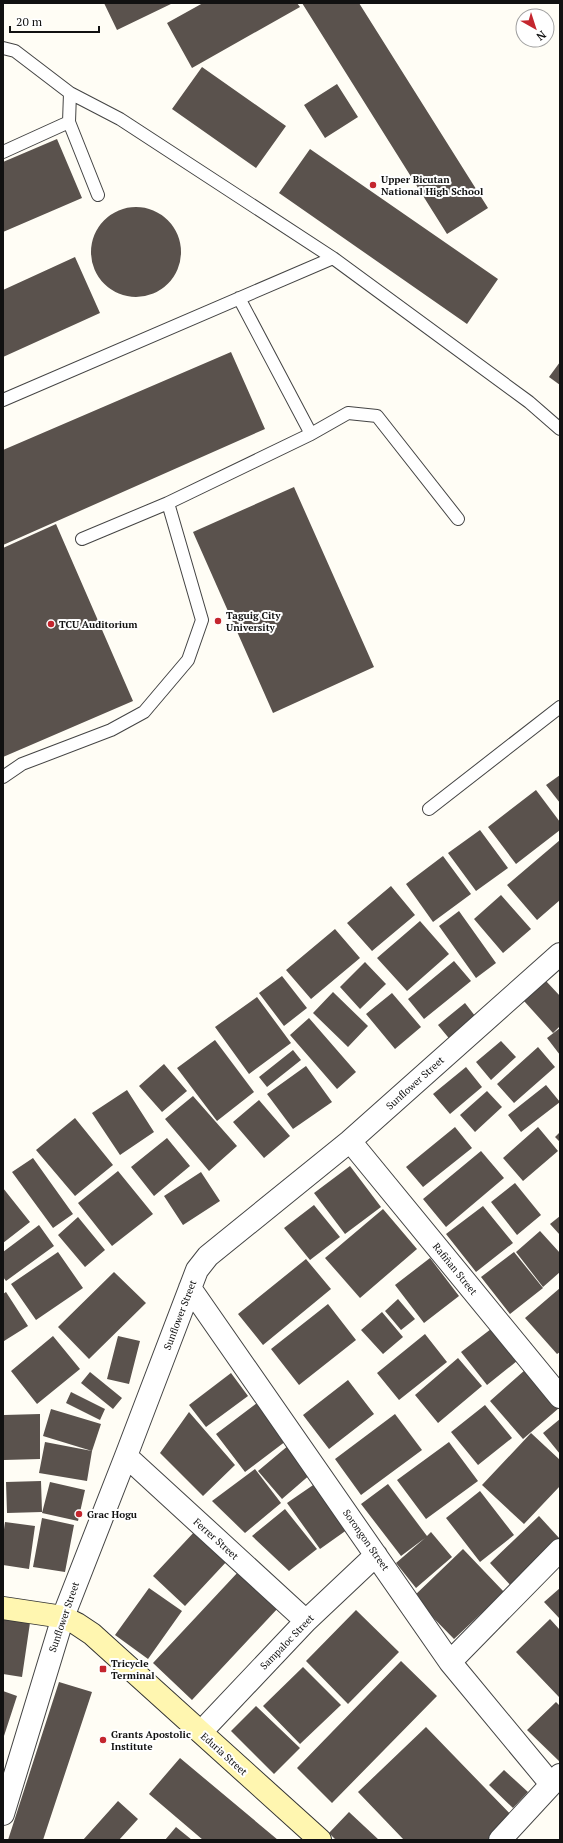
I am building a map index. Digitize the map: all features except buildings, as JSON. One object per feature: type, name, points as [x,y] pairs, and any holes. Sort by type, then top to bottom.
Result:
[{"type":"street","name":"Sunflower Street","points":[[3,1814],[62,1617],[126,1456],[197,1270],[208,1256],[350,1142],[560,954]]},
{"type":"street","name":"Rafiñan Street","points":[[350,1142],[560,1397]]},
{"type":"street","name":"Sorongon Street","points":[[190,1288],[450,1662],[556,1779]]},
{"type":"street","name":"Ferrer Street","points":[[126,1456],[306,1621]]},
{"type":"street","points":[[450,1662],[560,1550]]},
{"type":"street","name":"Sampaloc Street","points":[[201,1732],[306,1621],[376,1554]]},
{"type":"street","name":"Eduria Street","points":[[3,1608],[62,1617],[77,1624],[92,1634],[320,1840]]},
{"type":"street","points":[[500,1840],[556,1779]]},
{"type":"lane","points":[[3,48],[15,51],[70,93],[120,119],[333,258],[529,402],[560,429]]},
{"type":"lane","points":[[70,93],[70,122],[98,195]]},
{"type":"lane","points":[[3,152],[70,122]]},
{"type":"lane","points":[[3,400],[333,258]]},
{"type":"lane","points":[[239,298],[311,434]]},
{"type":"lane","points":[[82,539],[168,503],[311,434],[348,414],[377,416],[458,519]]},
{"type":"lane","points":[[3,777],[22,764],[111,730],[144,712],[188,660],[202,620],[168,503]]},
{"type":"lane","points":[[429,809],[560,707]]},
{"type":"place","name":"Upper Bicutan National High School","points":[[373,185]]},
{"type":"place","name":"Taguig City University","points":[[218,621]]},
{"type":"place","name":"TCU Auditorium","points":[[51,624]]},
{"type":"place","name":"Grac Hogu","points":[[79,1514]]},
{"type":"place","name":"Tricycle Terminal","points":[[103,1669]]},
{"type":"place","name":"Grants Apostolic Institute","points":[[103,1740]]}]
